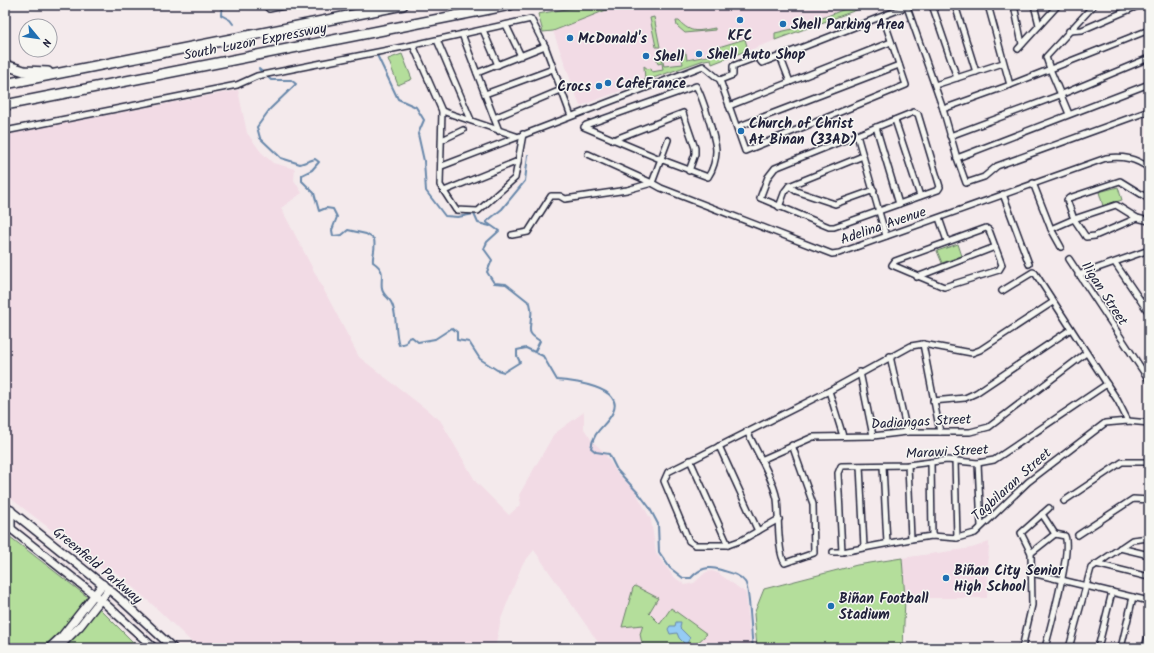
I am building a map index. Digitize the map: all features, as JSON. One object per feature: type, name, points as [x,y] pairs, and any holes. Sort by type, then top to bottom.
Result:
[{"type":"highway","name":"South Luzon Expressway","points":[[5,84],[403,5]]},
{"type":"highway","name":"South Luzon Expressway","points":[[5,105],[510,5]]},
{"type":"highway","points":[[5,65],[24,71],[62,73]]},
{"type":"main road","name":"Greenfield Parkway","points":[[5,506],[106,587],[173,648]]},
{"type":"main road","points":[[8,527],[11,510]]},
{"type":"main road","name":"Greenfield Parkway","points":[[8,527],[98,598],[154,648]]},
{"type":"main road","points":[[58,648],[80,626],[106,587]]},
{"type":"main road","points":[[49,648],[98,598]]},
{"type":"street","points":[[267,7],[289,5]]},
{"type":"street","points":[[932,5],[957,78]]},
{"type":"street","points":[[955,5],[976,72]]},
{"type":"street","points":[[988,5],[1010,85]]},
{"type":"street","points":[[1014,5],[1022,44]]},
{"type":"street","points":[[1034,5],[1038,25]]},
{"type":"street","points":[[1069,114],[1060,95],[1046,57],[1094,5]]},
{"type":"street","points":[[1069,31],[1082,30],[1140,5]]},
{"type":"street","points":[[720,80],[733,75],[734,66],[757,57],[761,63],[909,6],[966,183],[984,177],[997,166],[1149,110]]},
{"type":"street","points":[[1018,49],[1056,6]]},
{"type":"street","points":[[442,166],[516,136],[703,66],[720,80],[745,151],[906,85],[883,17]]},
{"type":"street","points":[[5,131],[237,85],[257,76],[270,73],[413,45],[531,19],[545,46],[571,116]]},
{"type":"street","points":[[506,25],[521,56]]},
{"type":"street","points":[[483,30],[498,65]]},
{"type":"street","points":[[943,109],[1010,85],[1149,30]]},
{"type":"street","points":[[462,34],[498,130]]},
{"type":"street","points":[[437,40],[471,120]]},
{"type":"street","points":[[729,106],[891,42]]},
{"type":"street","points":[[413,45],[442,111],[442,166],[440,185],[456,210],[478,211],[515,178],[523,134]]},
{"type":"street","points":[[477,73],[545,46]]},
{"type":"street","points":[[780,56],[790,82]]},
{"type":"street","points":[[950,136],[1060,95],[1149,58]]},
{"type":"street","points":[[934,85],[1004,63]]},
{"type":"street","points":[[737,127],[899,65]]},
{"type":"street","points":[[485,94],[553,69]]},
{"type":"street","points":[[957,158],[1149,84]]},
{"type":"street","points":[[696,86],[715,141],[716,152],[714,163],[708,177],[689,171],[613,140],[585,128],[585,126],[696,86]]},
{"type":"street","points":[[494,118],[561,90]]},
{"type":"street","points":[[442,111],[516,136]]},
{"type":"street","points":[[916,112],[940,187],[938,190],[880,212],[834,227],[829,227],[760,198],[768,177],[775,168],[896,120],[916,112]]},
{"type":"street","points":[[613,140],[683,113],[695,148],[695,154],[689,171]]},
{"type":"street","points":[[896,120],[920,196]]},
{"type":"street","points":[[876,127],[899,204]]},
{"type":"street","points":[[442,140],[463,130]]},
{"type":"street","points":[[857,135],[886,236]]},
{"type":"street","points":[[512,235],[526,233],[530,230],[551,196],[560,196],[565,199],[627,190],[652,183],[668,140]]},
{"type":"street","name":"Adelina Avenue","points":[[588,154],[661,188],[824,252],[839,253],[1106,158],[1121,156],[1137,160],[1149,168]]},
{"type":"street","points":[[779,206],[785,191],[789,186],[863,156]]},
{"type":"street","points":[[444,191],[518,161]]},
{"type":"street","points":[[1137,218],[1095,236],[1086,237],[1074,219],[1067,200],[1120,181],[1149,199]]},
{"type":"street","points":[[1033,183],[1051,229],[1061,247]]},
{"type":"street","points":[[789,186],[796,191],[835,204],[874,190]]},
{"type":"street","points":[[1003,194],[1029,264]]},
{"type":"street","points":[[1051,229],[1074,219],[1116,205],[1137,218],[1149,222]]},
{"type":"street","points":[[938,218],[947,241]]},
{"type":"street","points":[[986,228],[989,230],[1002,265],[999,270],[948,287],[893,267],[893,263],[947,241],[986,228]]},
{"type":"street","points":[[917,277],[995,246]]},
{"type":"street","points":[[1078,275],[1149,250]]},
{"type":"street","name":"Iligan Street","points":[[1069,259],[1078,275],[1149,380]]},
{"type":"street","points":[[1115,263],[1149,313]]},
{"type":"street","points":[[1002,291],[1033,272],[1037,276],[1072,329],[1128,421]]},
{"type":"street","points":[[779,519],[728,545],[695,545],[689,541],[664,481],[668,472],[829,391],[860,372],[911,346],[923,344],[972,353],[980,350],[1053,302]]},
{"type":"street","points":[[933,400],[965,398],[976,393],[1072,329]]},
{"type":"street","points":[[923,344],[940,432]]},
{"type":"street","name":"Dadiangas Street","points":[[761,460],[813,437],[873,436],[907,432],[970,432],[989,427],[1086,353]]},
{"type":"street","points":[[890,356],[907,432]]},
{"type":"street","points":[[860,372],[873,436]]},
{"type":"street","name":"Marawi Street","points":[[842,552],[839,467],[843,465],[908,465],[955,460],[978,464],[994,460],[1106,384]]},
{"type":"street","points":[[829,391],[843,436]]},
{"type":"street","name":"Tagbilaran Street","points":[[833,552],[842,552],[932,536],[957,538],[975,532],[1038,474],[1104,423],[1128,421],[1149,423]]},
{"type":"street","points":[[748,431],[777,498],[782,560],[785,563],[814,553],[813,504],[792,445]]},
{"type":"street","points":[[719,446],[758,531]]},
{"type":"street","points":[[690,460],[728,545]]},
{"type":"street","points":[[955,460],[957,538]]},
{"type":"street","points":[[931,462],[932,536]]},
{"type":"street","points":[[1064,500],[1122,462],[1149,462]]},
{"type":"street","points":[[978,464],[981,526]]},
{"type":"street","points":[[908,465],[911,539]]},
{"type":"street","points":[[860,466],[864,547]]},
{"type":"street","points":[[884,466],[887,544]]},
{"type":"street","points":[[1078,535],[1132,499],[1149,500]]},
{"type":"street","points":[[1022,648],[1032,606],[1032,573],[1031,553],[1021,533],[1049,508]]},
{"type":"street","points":[[1042,514],[1055,534],[1066,536],[1067,539],[1062,580],[1045,648]]},
{"type":"street","points":[[1031,553],[1055,534]]},
{"type":"street","points":[[1069,648],[1089,571],[1096,564],[1137,538],[1149,538]]},
{"type":"street","points":[[1120,548],[1149,555]]},
{"type":"street","points":[[1096,564],[1149,577]]},
{"type":"street","points":[[1032,573],[1149,601]]},
{"type":"street","points":[[1098,648],[1112,592]]},
{"type":"street","points":[[1121,648],[1133,597]]},
{"type":"street","points":[[1145,648],[1149,632]]},
{"type":"shaded area","name":"Shell","points":[[619,5],[870,5],[712,64],[711,59],[704,60],[580,106],[553,31]]},
{"type":"shaded area","points":[[238,90],[247,133],[261,152],[273,163],[295,169],[294,180],[302,193],[281,208],[359,357],[440,420],[476,482],[509,515],[521,504],[519,495],[554,434],[584,412],[584,429],[592,441],[604,452],[617,473],[634,489],[651,520],[656,553],[673,576],[685,585],[694,583],[706,572],[712,571],[718,573],[746,593],[751,648],[602,648],[534,550],[522,565],[501,619],[495,648],[198,648],[153,605],[112,569],[105,571],[5,494],[5,135]]},
{"type":"shaded area","name":"Biñan City Senior High School","points":[[989,542],[987,598],[905,598],[902,558],[972,548]]},
{"type":"green space","points":[[588,5],[619,5],[553,31],[543,32],[538,14]]},
{"type":"green space","points":[[855,5],[870,5],[775,40],[775,33],[797,28]]},
{"type":"green space","points":[[654,17],[660,47],[656,47],[650,18]]},
{"type":"green space","points":[[676,21],[679,21],[691,30],[699,31],[715,28],[715,30],[685,33],[677,26]]},
{"type":"green space","points":[[745,39],[748,50],[712,64],[711,59],[704,60],[645,81],[644,66],[648,69],[651,68],[652,72],[663,70],[662,63],[658,64],[657,59],[662,58],[664,66],[683,64],[681,54],[686,53],[687,60],[712,55],[712,49]]},
{"type":"green space","points":[[402,54],[412,79],[398,85],[388,59]]},
{"type":"green space","points":[[1118,187],[1122,200],[1103,206],[1099,192]]},
{"type":"green space","points":[[958,244],[962,256],[942,263],[937,251]]},
{"type":"green space","points":[[5,533],[89,598],[139,648],[5,648]]},
{"type":"green space","name":"Biñan Football Stadium","points":[[902,558],[905,598],[903,648],[757,648],[754,614],[764,589],[857,565]]},
{"type":"green space","points":[[635,586],[658,598],[649,613],[660,624],[671,608],[707,634],[692,648],[643,648],[640,634],[643,625],[622,627],[633,588]]},
{"type":"water","points":[[676,622],[681,622],[680,628],[690,638],[686,645],[679,638],[677,633],[670,634],[668,629],[670,626],[675,626]]},
{"type":"waterway","points":[[222,5],[221,15],[230,20],[233,24]]},
{"type":"waterway","points":[[377,55],[398,99],[416,107],[424,120],[418,134],[424,161],[426,191],[445,216],[458,217],[474,214],[478,223],[490,226]]},
{"type":"waterway","points":[[259,69],[271,80],[291,80],[296,84],[270,109],[257,127],[260,138],[281,158],[300,164],[315,159],[319,162],[312,170],[302,175],[302,181],[314,193],[319,211],[326,208],[333,209],[337,217],[332,230],[333,236],[342,235],[348,230],[366,234],[374,239],[375,246],[373,262],[380,269],[384,294],[391,302],[393,307],[399,345],[406,343],[408,338],[412,337],[418,342],[435,339],[452,328],[457,332],[457,340],[469,342],[480,359],[497,370],[504,372],[520,362],[517,356],[517,350],[526,348],[543,356],[557,380],[584,384],[604,391],[615,403],[613,412],[597,432],[591,448],[596,452],[609,454],[617,470],[649,507],[658,524],[659,552],[670,568],[683,578],[691,578],[701,570],[708,568],[731,573],[743,579],[747,586],[753,648]]},
{"type":"waterway","points":[[528,155],[525,181],[502,209],[486,222],[499,231],[487,242],[484,249],[492,260],[487,272],[494,283],[506,284],[530,303],[530,330],[532,335],[540,341],[535,351]]},
{"type":"place","name":"KFC","points":[[740,20]]},
{"type":"place","name":"Shell Parking Area","points":[[783,24]]},
{"type":"place","name":"McDonald's","points":[[570,38]]},
{"type":"place","name":"Shell Auto Shop","points":[[699,54]]},
{"type":"place","name":"Shell","points":[[646,56]]},
{"type":"place","name":"CafeFrance","points":[[608,83]]},
{"type":"place","name":"Crocs","points":[[599,86]]},
{"type":"place","name":"Church of Christ At Binan (33AD)","points":[[741,131]]},
{"type":"place","name":"Biñan City Senior High School","points":[[946,578]]},
{"type":"place","name":"Biñan Football Stadium","points":[[831,606]]}]
